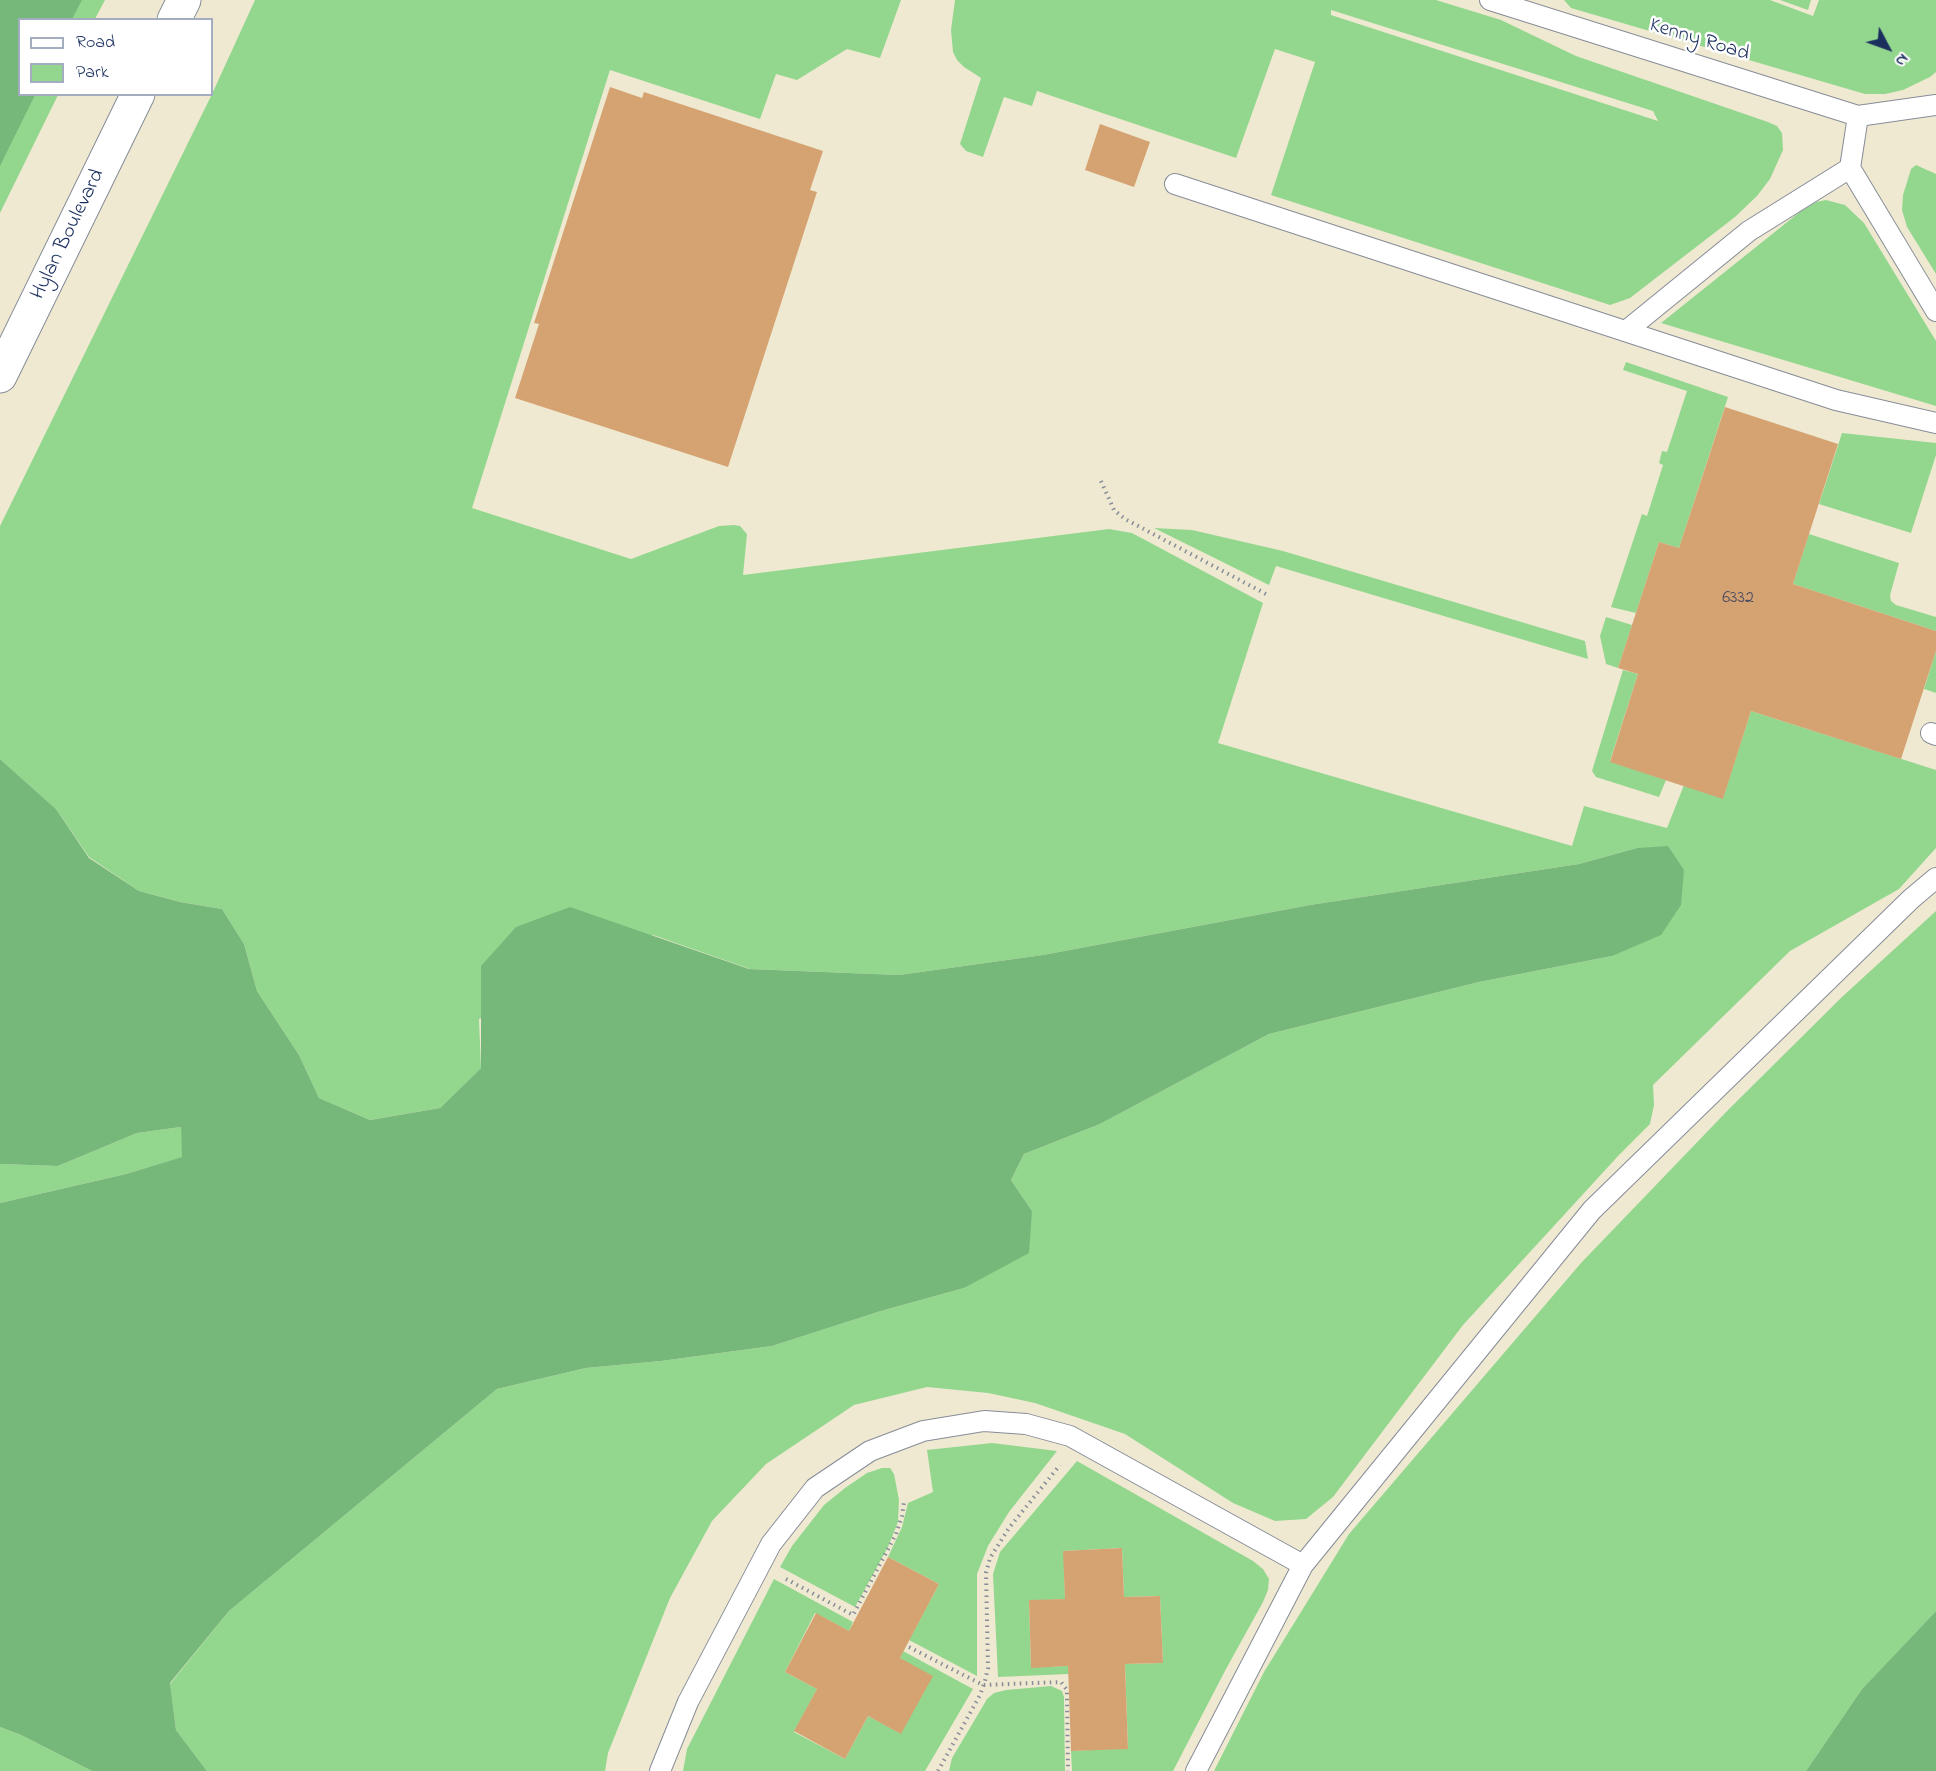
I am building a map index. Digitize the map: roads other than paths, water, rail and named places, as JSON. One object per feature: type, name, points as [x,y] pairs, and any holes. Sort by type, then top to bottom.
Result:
[{"type":"main road","points":[[175,18],[184,0]]},
{"type":"main road","name":"Hylan Boulevard","points":[[0,376],[137,96]]},
{"type":"lane","name":"Kenny Road","points":[[1490,0],[1858,116]]},
{"type":"lane","points":[[1936,105],[1858,116],[1850,168],[1936,311]]},
{"type":"lane","points":[[1626,331],[1749,231],[1850,168]]},
{"type":"lane","points":[[1176,184],[1836,400],[1936,423]]},
{"type":"lane","points":[[1196,1771],[1303,1565],[1592,1210],[1911,899],[1936,878]]},
{"type":"lane","points":[[660,1771],[688,1702],[771,1544],[815,1488],[870,1451],[923,1431],[984,1421],[1026,1424],[1070,1436],[1303,1565]]}]
